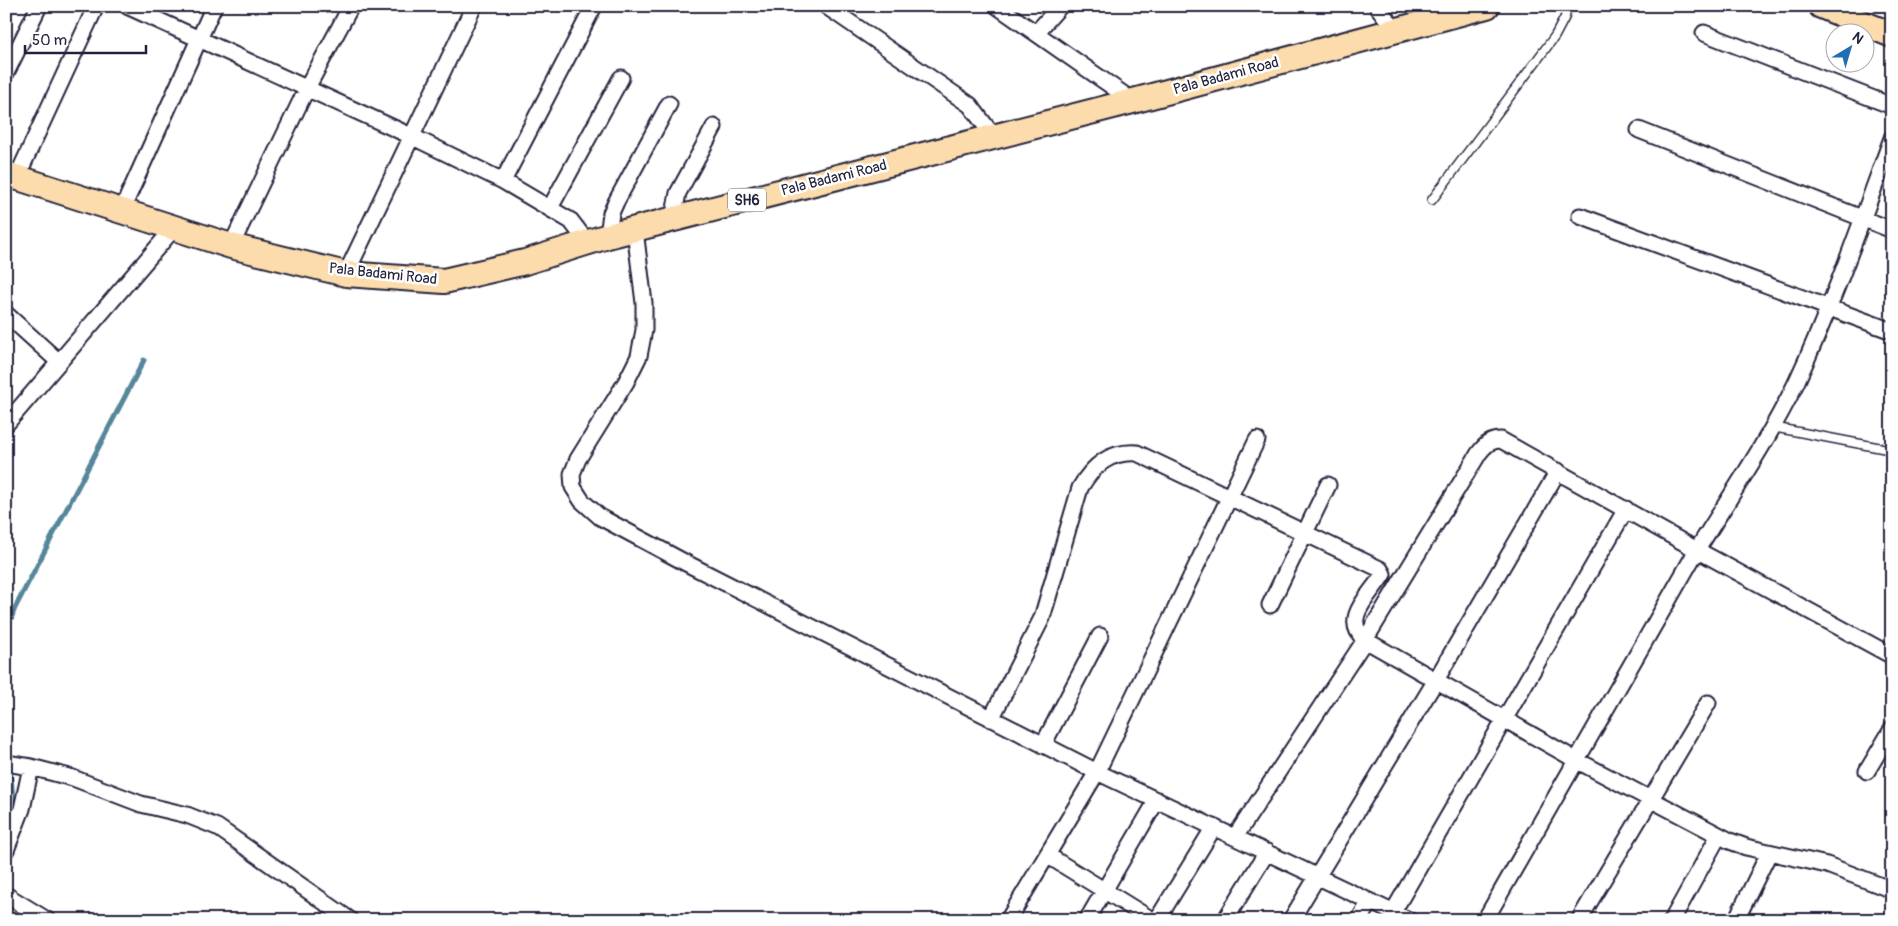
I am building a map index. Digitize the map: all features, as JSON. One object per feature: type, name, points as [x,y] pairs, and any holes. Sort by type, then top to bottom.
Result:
[{"type":"main road","name":"Pala Badami Road","points":[[12,176],[231,246],[346,274],[444,281],[524,262],[597,239],[672,219],[1133,101],[1487,6]]},
{"type":"main road","points":[[1821,6],[1892,35]]},
{"type":"street","points":[[6,73],[39,6]]},
{"type":"street","points":[[12,176],[96,6]]},
{"type":"street","points":[[127,6],[412,136],[502,181],[550,208],[597,239],[669,104]]},
{"type":"street","points":[[121,212],[214,6]]},
{"type":"street","points":[[231,246],[307,88],[351,6]]},
{"type":"street","points":[[346,274],[474,6]]},
{"type":"street","points":[[502,181],[594,6]]},
{"type":"street","points":[[826,6],[970,105],[994,137]]},
{"type":"street","points":[[997,6],[1133,101]]},
{"type":"street","points":[[1036,33],[1060,6]]},
{"type":"street","points":[[1377,6],[1396,31]]},
{"type":"street","points":[[1704,33],[1892,106]]},
{"type":"street","points":[[550,208],[621,78]]},
{"type":"street","points":[[672,219],[678,193],[714,126]]},
{"type":"street","points":[[1639,130],[1892,230]]},
{"type":"street","points":[[1485,920],[1697,550],[1772,427],[1796,382],[1828,306],[1892,138]]},
{"type":"street","points":[[1580,216],[1892,331]]},
{"type":"street","points":[[6,424],[174,228]]},
{"type":"street","points":[[635,230],[644,303],[644,330],[639,356],[626,382],[578,459],[572,474],[573,488],[582,501],[600,517],[686,563],[991,719],[1409,920]]},
{"type":"street","points":[[6,314],[59,362]]},
{"type":"street","points":[[1008,920],[1098,772],[1257,440]]},
{"type":"street","points":[[1235,837],[1365,640],[1486,444],[1494,440],[1502,440],[1697,550],[1892,656]]},
{"type":"street","points":[[991,719],[1042,618],[1080,488],[1095,467],[1110,456],[1122,452],[1137,453],[1380,569],[1383,574],[1360,607],[1354,622],[1356,630],[1365,640],[1576,760],[1719,835],[1746,847],[1827,865],[1892,890]]},
{"type":"street","points":[[1291,920],[1436,680],[1558,471]]},
{"type":"street","points":[[1270,605],[1328,485]]},
{"type":"street","points":[[1393,912],[1506,720],[1626,509]]},
{"type":"street","points":[[1044,745],[1100,636]]},
{"type":"street","points":[[1579,920],[1708,703]]},
{"type":"street","points":[[1866,771],[1892,729]]},
{"type":"street","points":[[6,763],[31,767],[73,778],[141,804],[202,820],[217,827],[350,920]]},
{"type":"street","points":[[6,850],[22,809],[31,767]]},
{"type":"street","points":[[1087,920],[1158,800]]},
{"type":"street","points":[[1157,920],[1214,827]]},
{"type":"street","points":[[1672,920],[1719,835]]},
{"type":"street","points":[[1225,920],[1267,852]]},
{"type":"street","points":[[1736,920],[1769,853]]},
{"type":"street","points":[[1047,855],[1152,920]]},
{"type":"street","points":[[6,895],[46,920]]},
{"type":"street","points":[[1359,920],[1370,901]]},
{"type":"lane","points":[[1432,200],[1555,36],[1565,17],[1567,6]]},
{"type":"lane","points":[[1772,427],[1892,450]]},
{"type":"waterway","points":[[6,633],[15,608],[144,360]]},
{"type":"waterway","points":[[6,718],[9,751]]},
{"type":"waterway","points":[[6,823],[13,797],[11,778]]}]
